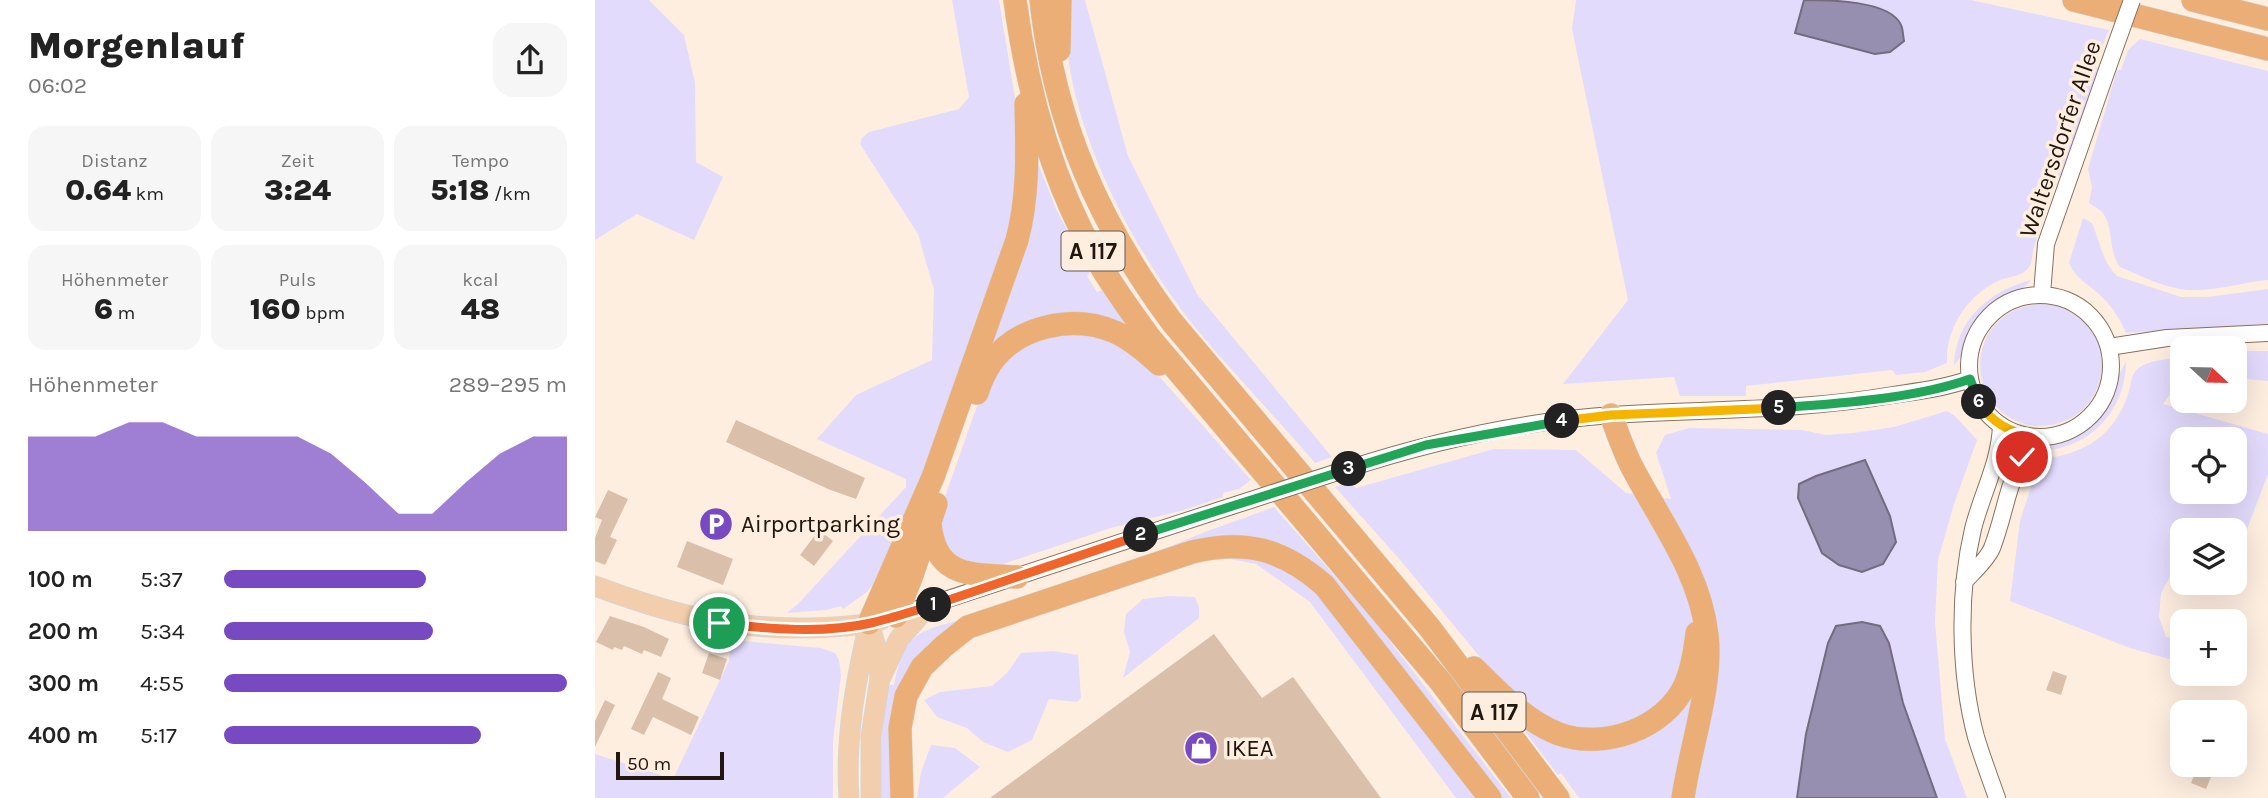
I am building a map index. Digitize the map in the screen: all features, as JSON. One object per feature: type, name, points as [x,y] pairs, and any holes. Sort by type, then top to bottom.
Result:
[{"type":"highway","name":"A 117","points":[[1015,0],[1033,99],[1054,168],[1096,258],[1150,338],[1440,681],[1528,798]]},
{"type":"highway","name":"A 117","points":[[1041,0],[1050,61],[1068,131],[1102,212],[1145,286],[1172,322],[1273,438],[1429,627],[1558,798]]},
{"type":"highway","name":"A 117","points":[[1060,0],[1058,30],[1061,109]]},
{"type":"highway","points":[[2074,0],[2268,49]]},
{"type":"highway","points":[[2193,0],[2268,19]]},
{"type":"highway","points":[[869,623],[933,477],[1017,240],[1028,172],[1025,59]]},
{"type":"highway","points":[[896,616],[970,410],[989,365],[1011,342],[1044,327],[1075,324],[1115,332],[1147,354],[1216,415]]},
{"type":"highway","points":[[1611,415],[1632,467],[1688,568],[1700,602],[1707,634],[1708,664],[1683,798]]},
{"type":"highway","points":[[930,523],[935,547],[942,560],[954,569],[968,574],[1017,577]]},
{"type":"highway","points":[[902,798],[900,728],[906,696],[922,667],[968,627],[1192,552],[1229,546],[1271,551],[1304,568],[1324,585],[1490,798]]},
{"type":"highway","points":[[1429,627],[1529,718],[1561,735],[1584,740],[1604,740],[1632,732],[1653,720],[1671,705],[1684,687],[1693,659],[1700,602]]},
{"type":"main road","points":[[595,586],[667,611],[719,623],[800,628],[837,627],[896,616]]},
{"type":"main road","points":[[880,678],[899,639],[927,607]]},
{"type":"main road","points":[[869,623],[878,654],[880,678],[871,736],[871,798]]},
{"type":"main road","points":[[849,798],[851,718],[869,623]]},
{"type":"street","name":"Waltersdorfer Allee","points":[[2042,294],[2046,244],[2132,0]]},
{"type":"street","points":[[2042,294],[2064,298],[2084,309],[2099,326],[2109,347],[2112,363],[2109,384],[2100,404],[2091,416],[2066,432],[2038,437],[2001,425],[1981,405],[1970,379],[1969,363],[1977,332],[1997,308],[2026,295],[2042,294]]},
{"type":"street","points":[[2109,347],[2167,338],[2268,333]]},
{"type":"street","points":[[896,616],[1151,531],[1426,445],[1473,435],[1611,415],[1782,408],[1849,401],[1951,385],[1970,379]]},
{"type":"street","points":[[1997,798],[1976,736],[1964,673],[1965,582],[1974,528],[2000,445],[2001,425]]},
{"type":"street","points":[[1965,582],[1991,551],[2013,475],[2024,453],[2038,437]]},
{"type":"shaded area","points":[[595,0],[649,0],[684,35],[695,83],[696,162],[723,177],[694,240],[637,214],[595,240]]},
{"type":"shaded area","points":[[952,0],[999,0],[1018,116],[1016,212],[927,471],[874,583],[867,592],[843,609],[841,606],[787,613],[906,487],[906,479],[817,439],[856,395],[932,360],[934,290],[918,234],[860,144],[869,132],[959,109],[969,97]]},
{"type":"shaded area","points":[[1066,0],[1085,0],[1128,156],[1197,294],[1332,457],[1315,463],[1198,331],[1153,269],[1132,234],[1113,198],[1083,123],[1067,48]]},
{"type":"shaded area","points":[[1576,0],[1971,0],[2109,30],[2094,66],[2098,68],[2097,72],[2061,177],[2037,193],[2028,212],[2038,231],[2030,266],[2020,274],[1988,286],[1969,303],[1954,325],[1947,350],[1947,363],[1925,372],[1896,375],[1892,370],[1746,386],[1746,396],[1680,396],[1674,377],[1563,384],[1628,300],[1572,29]]},
{"type":"shaded area","points":[[1804,0],[1857,3],[1885,11],[1901,25],[1904,41],[1890,52],[1875,54],[1795,33]]},
{"type":"shaded area","points":[[2140,39],[2268,71],[2268,280],[2207,290],[2183,289],[2145,278],[2120,267],[2116,261],[2106,219],[2102,212],[2089,203],[2092,187],[2088,169],[2117,70],[2121,70],[2128,50]]},
{"type":"shaded area","points":[[1037,161],[1056,209],[1090,273],[1087,276],[1097,292],[1102,290],[1127,326],[1102,320],[985,355]]},
{"type":"shaded area","points":[[2083,218],[2092,223],[2105,258],[2117,276],[2181,297],[2207,297],[2268,289],[2268,324],[2126,333],[2108,304],[2079,277],[2069,263]]},
{"type":"shaded area","points":[[2031,280],[1980,315],[1954,366],[1961,335],[1977,310],[2001,292]]},
{"type":"shaded area","points":[[2041,304],[2064,309],[2084,322],[2097,342],[2102,365],[2097,388],[2084,408],[2064,421],[2041,426],[2018,421],[1998,408],[1985,388],[1980,365],[1985,342],[1998,322],[2018,309]]},
{"type":"shaded area","points":[[1062,331],[1113,340],[1158,375],[1251,480],[1239,489],[1223,493],[1223,497],[1184,510],[1111,528],[991,568],[952,560],[936,522],[984,386],[1009,353]]},
{"type":"shaded area","points":[[2247,351],[2268,351],[2268,381],[2247,379]]},
{"type":"shaded area","points":[[2170,359],[2170,395],[2163,404],[2170,406],[2170,413],[2194,413],[2244,427],[2170,427],[2170,504],[2247,504],[2247,428],[2268,434],[2268,474],[2247,529],[2247,518],[2170,518],[2170,577],[2161,593],[2159,617],[2166,637],[2170,638],[2170,659],[2130,648],[2010,601],[2020,521],[2040,459],[2071,453],[2107,431],[2123,406],[2137,369]]},
{"type":"shaded area","points":[[2126,362],[2124,381],[2118,398],[2099,427],[2070,445],[2053,450],[2034,451],[2079,433],[2098,419]]},
{"type":"shaded area","points":[[1947,411],[1977,440],[1938,560],[1935,622],[1945,739],[1967,798],[1694,798],[1716,677],[1669,695],[1642,719],[1600,732],[1561,728],[1515,700],[1401,561],[1335,487],[1350,482],[1356,488],[1494,449],[1576,450],[1626,493],[1671,499],[1656,453],[1665,435],[1689,428],[1802,430],[1826,435],[1853,433],[1894,427]]},
{"type":"shaded area","points":[[1865,460],[1890,516],[1896,542],[1883,564],[1862,572],[1839,565],[1822,553],[1798,498],[1799,484]]},
{"type":"shaded area","points":[[1274,507],[1372,618],[1511,798],[1499,798],[1283,544],[1251,537],[1223,536],[1195,540],[1164,549]]},
{"type":"shaded area","points":[[1248,553],[1314,583],[1481,798],[1456,798],[1310,602],[1256,564],[1224,558]]},
{"type":"shaded area","points":[[1195,597],[1199,618],[1123,678],[1130,652],[1124,632],[1126,614],[1143,599]]},
{"type":"shaded area","points":[[961,620],[936,638],[909,673],[894,798],[880,798],[881,741],[886,699],[889,685],[894,685],[902,656],[907,646],[922,633]]},
{"type":"shaded area","points":[[1862,622],[1880,626],[1889,643],[1903,703],[1937,798],[1797,798],[1806,734],[1828,643],[1836,626]]},
{"type":"shaded area","points":[[731,640],[821,648],[835,653],[841,675],[833,742],[833,798],[595,798],[595,754],[673,779],[729,661]]},
{"type":"shaded area","points":[[1053,651],[1078,655],[1081,698],[1077,702],[1049,699],[1032,740],[1008,752],[983,742],[967,728],[937,717],[924,700],[940,692],[992,686],[1007,673],[1021,653]]},
{"type":"shaded area","points":[[1696,680],[1675,798],[1579,798],[1523,729],[1561,744],[1610,746]]},
{"type":"shaded area","points":[[931,745],[955,748],[980,767],[943,798],[917,798],[921,772]]},
{"type":"building","points":[[736,420],[865,478],[856,499],[726,442]]},
{"type":"building","points":[[608,490],[628,499],[610,537],[617,540],[605,565],[595,561],[595,538],[602,520],[595,517]]},
{"type":"building","points":[[819,530],[833,541],[814,566],[800,555]]},
{"type":"building","points":[[687,541],[733,559],[723,585],[677,567]]},
{"type":"building","points":[[610,616],[644,627],[669,639],[661,657],[644,650],[642,654],[624,646],[622,650],[614,647],[613,650],[596,642]]},
{"type":"building","name":"IKEA","points":[[1214,634],[1262,698],[1293,677],[1381,798],[990,798]]},
{"type":"building","points":[[709,653],[727,659],[720,680],[702,673]]},
{"type":"building","points":[[2053,671],[2067,676],[2061,695],[2046,690]]},
{"type":"building","points":[[658,672],[671,678],[662,699],[699,717],[691,735],[653,717],[644,735],[631,729]]},
{"type":"building","points":[[605,700],[615,705],[595,747],[595,721]]},
{"type":"building","points":[[2193,777],[2211,777],[2206,789],[2191,783]]},
{"type":"place","name":"Airportparking","points":[[716,524]]},
{"type":"place","name":"IKEA","points":[[1201,748]]},
{"type":"route","points":[[719,623],[800,628],[869,623],[927,607],[1151,531],[1384,457],[1473,435],[1556,422],[1611,415],[1782,408],[1875,398],[1951,385],[1970,379],[1981,405],[1990,416],[2013,431],[2038,437],[2022,457]]}]
